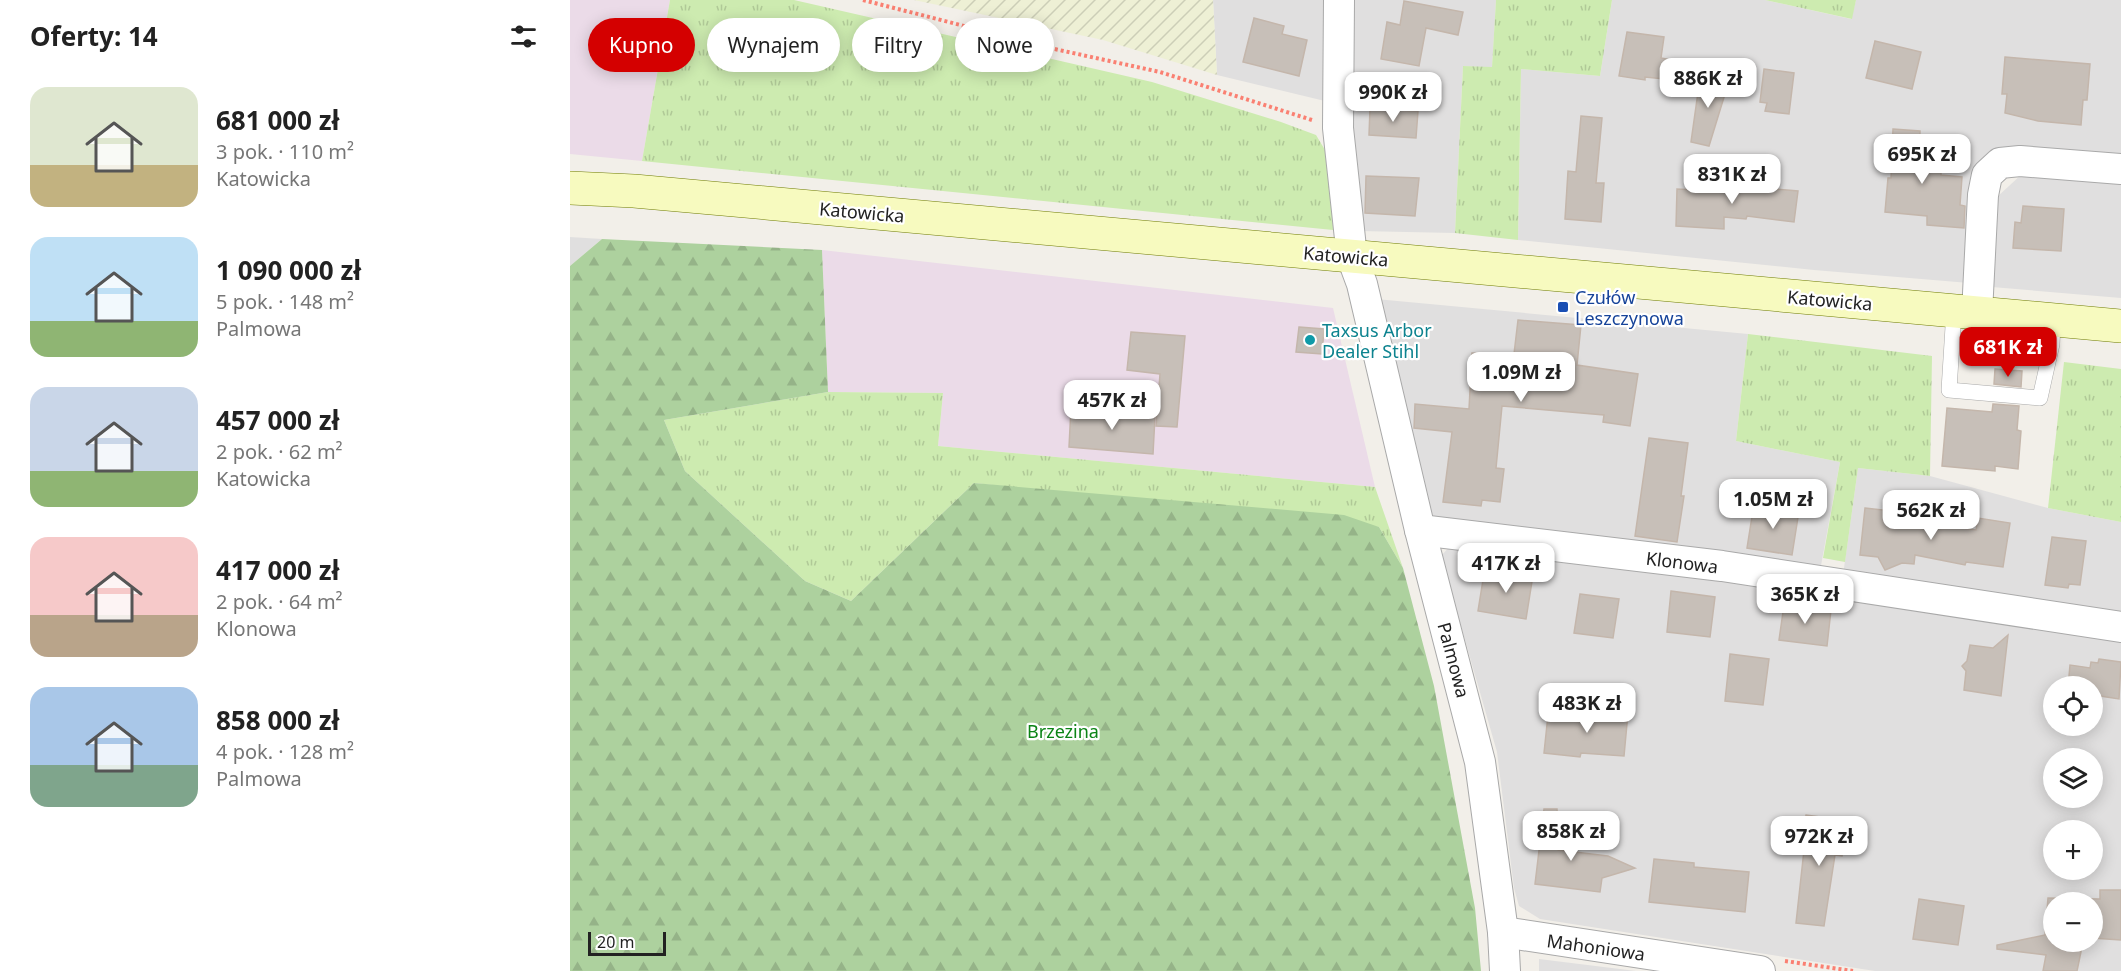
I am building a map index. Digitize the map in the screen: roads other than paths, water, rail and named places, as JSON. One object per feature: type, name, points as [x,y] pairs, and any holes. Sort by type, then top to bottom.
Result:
[{"type":"main road","name":"Katowicka","points":[[570,188],[634,191],[1357,270],[1965,312],[2121,326]]},
{"type":"street","name":"Palmowa","points":[[1339,0],[1338,128],[1357,270],[1420,530],[1480,762],[1503,932],[1505,971]]},
{"type":"street","points":[[1965,312],[1987,175],[2000,162],[2020,161],[2121,168]]},
{"type":"street","name":"Klonowa","points":[[1420,530],[1722,566],[2121,627]]},
{"type":"street","name":"Mahoniowa","points":[[1503,932],[1760,971]]},
{"type":"lane","points":[[1965,312],[1954,336],[1949,390],[2040,398],[2052,344],[2053,319]]},
{"type":"place","name":"Czułów Leszczynowa","points":[[1563,307]]},
{"type":"place","name":"Taxsus Arbor Dealer Stihl","points":[[1310,340]]},
{"type":"park label","name":"Brzezina","points":[[1063,731]]}]
